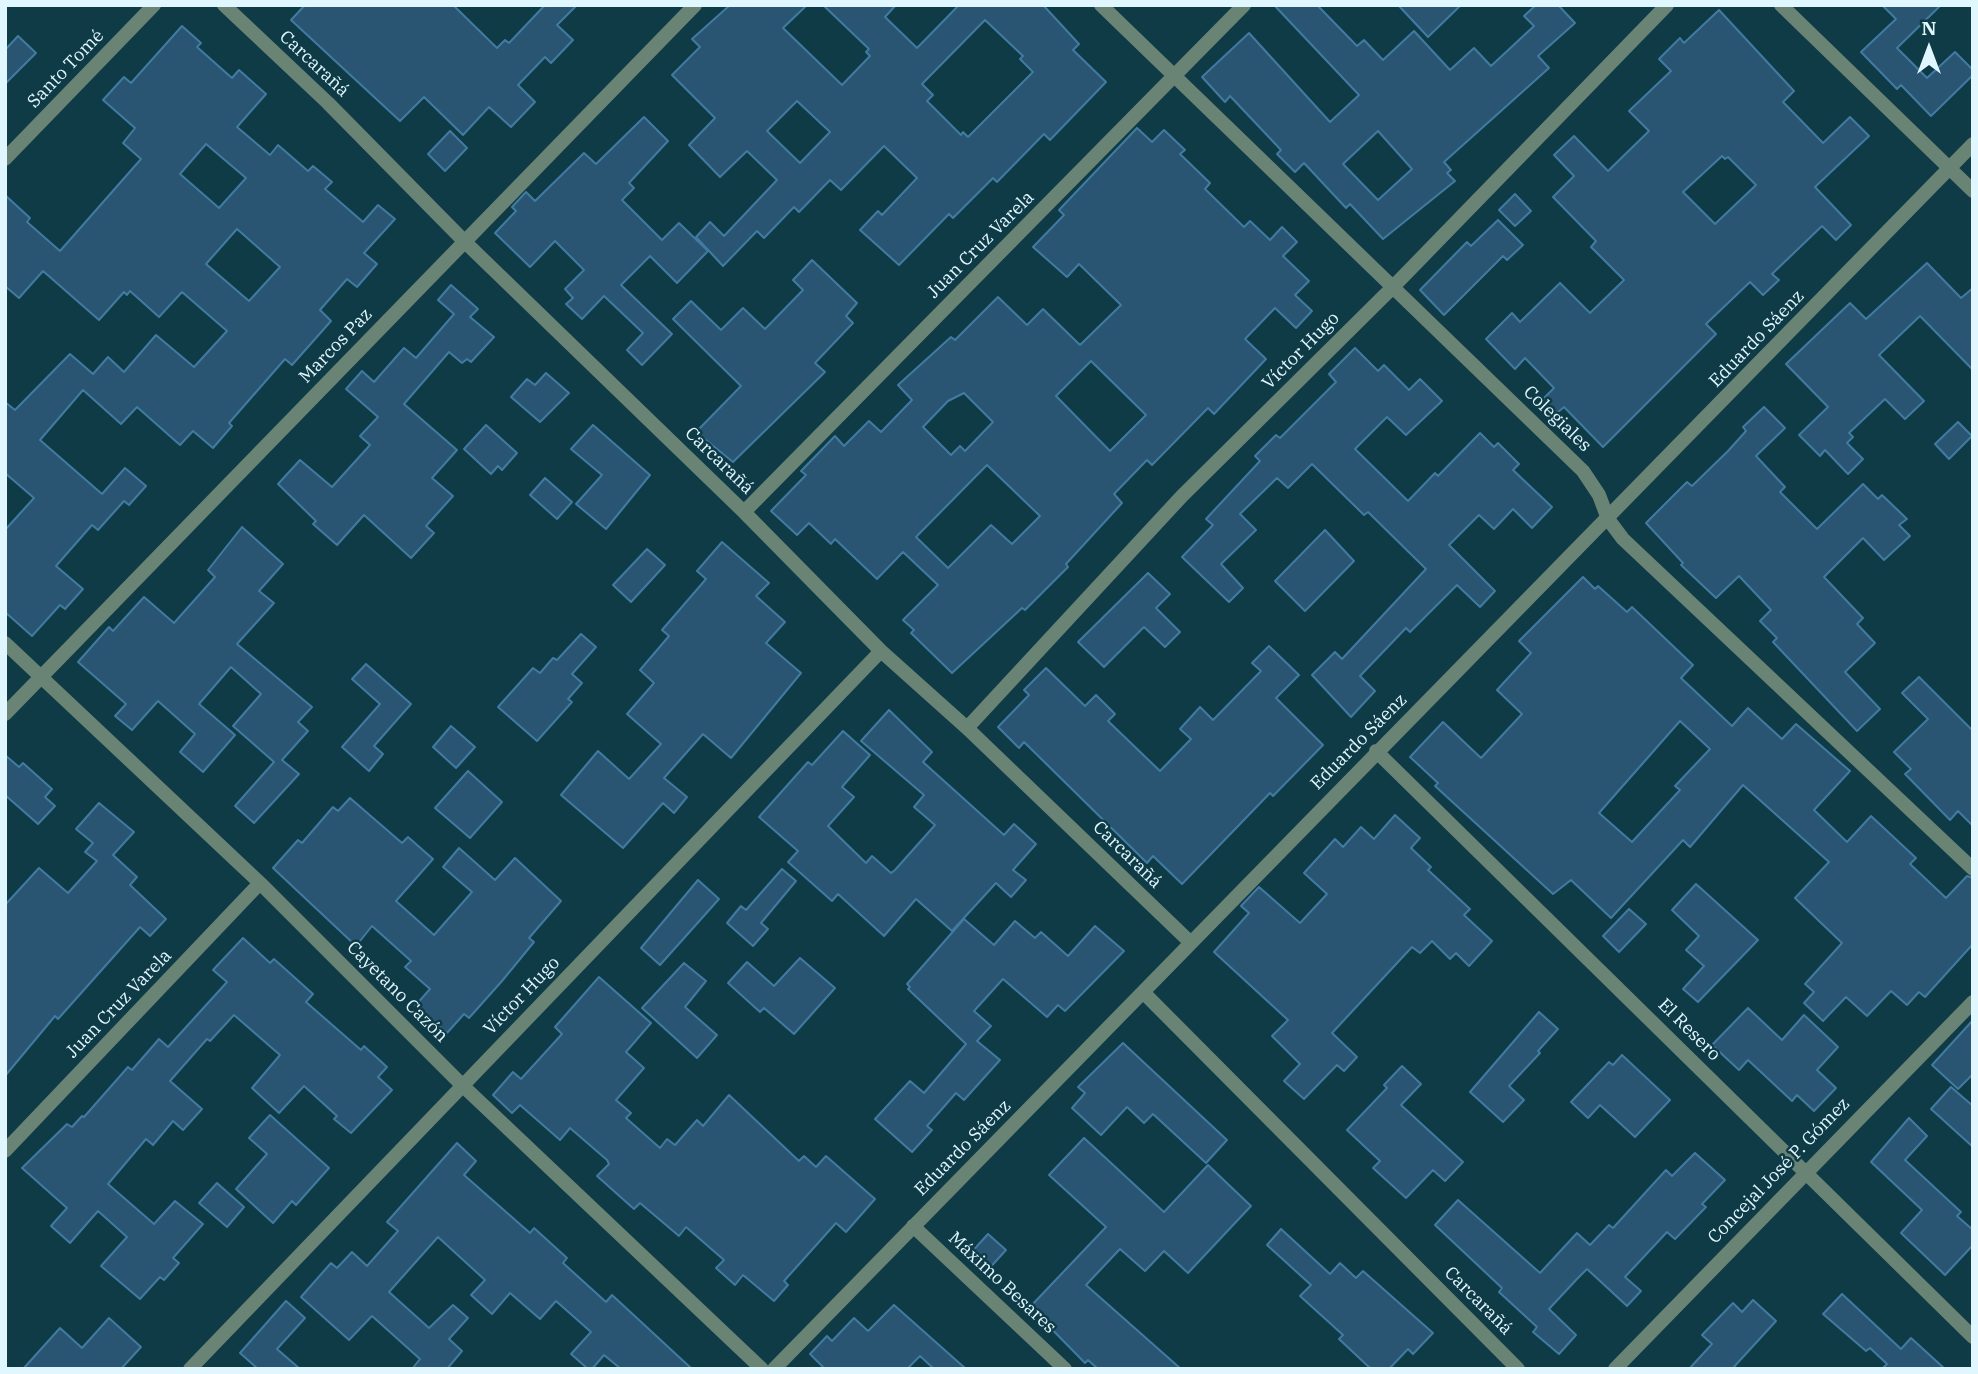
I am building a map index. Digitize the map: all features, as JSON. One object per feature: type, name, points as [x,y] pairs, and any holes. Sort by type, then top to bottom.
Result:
[{"type":"street","name":"Santo Tomé","points":[[5,159],[153,5]]},
{"type":"street","name":"Carcarañá","points":[[224,5],[328,103],[464,242],[744,512],[881,652],[967,728],[1190,942]]},
{"type":"street","name":"Marcos Paz","points":[[5,714],[695,5]]},
{"type":"street","name":"Colegiales","points":[[1101,5],[1583,471],[1599,495],[1608,519],[1623,539],[1973,869]]},
{"type":"street","name":"Juan Cruz Varela","points":[[744,512],[1244,5]]},
{"type":"street","name":"Víctor Hugo","points":[[967,728],[1182,496],[1392,288],[1667,5]]},
{"type":"street","points":[[1781,5],[1973,191]]},
{"type":"street","name":"Eduardo Sáenz","points":[[774,1369],[1973,144]]},
{"type":"street","name":"Cayetano Cazón","points":[[5,643],[260,883],[462,1085],[762,1369]]},
{"type":"street","name":"Víctor Hugo","points":[[190,1369],[881,652]]},
{"type":"street","name":"El Resero","points":[[1376,751],[1973,1337]]},
{"type":"street","name":"Juan Cruz Varela","points":[[5,1151],[260,883]]},
{"type":"street","name":"Carcarañá","points":[[1143,992],[1518,1369]]},
{"type":"street","name":"Concejal José P. Gómez","points":[[1615,1369],[1973,1002]]},
{"type":"street","name":"Máximo Besares","points":[[913,1226],[1065,1369]]},
{"type":"building","points":[[305,5],[453,5],[497,48],[505,40],[509,43],[545,5],[577,5],[557,25],[573,40],[551,63],[545,57],[518,85],[535,102],[511,127],[489,107],[463,135],[424,97],[400,121],[291,20]]},
{"type":"building","points":[[730,5],[807,5],[783,28],[842,85],[870,56],[866,52],[869,49],[823,5],[896,5],[885,17],[917,48],[959,5],[1043,5],[1079,44],[1073,50],[1106,82],[1050,140],[1044,134],[997,182],[993,178],[953,218],[949,214],[899,265],[860,230],[878,211],[882,215],[917,178],[884,146],[841,190],[830,180],[799,212],[794,207],[764,238],[757,231],[723,266],[696,237],[710,222],[724,236],[777,180],[747,151],[720,177],[689,145],[715,118],[672,75],[700,47],[692,39]],"holes":[[[985,20],[1023,56],[1020,59],[1033,72],[968,137],[963,132],[961,135],[927,101],[933,95],[922,84]],[[797,101],[830,132],[800,163],[767,131]]]},
{"type":"building","points":[[1274,5],[1317,5],[1357,46],[1364,40],[1383,60],[1414,31],[1450,70],[1474,48],[1491,66],[1534,26],[1524,16],[1536,5],[1558,5],[1575,23],[1538,56],[1549,68],[1444,162],[1451,170],[1447,173],[1455,181],[1383,239],[1350,204],[1346,208],[1304,163],[1295,172],[1277,154],[1281,150],[1230,96],[1225,102],[1202,77],[1249,33],[1330,122],[1359,95]],"holes":[[[1378,131],[1412,169],[1378,200],[1343,164]]]},
{"type":"building","points":[[1398,5],[1461,5],[1428,37]]},
{"type":"building","points":[[1882,5],[1941,5],[1897,48],[1927,78],[1955,52],[1973,70],[1973,75],[1931,116],[1901,85],[1897,89],[1861,52],[1896,19]]},
{"type":"building","points":[[1719,10],[1794,91],[1783,102],[1823,143],[1850,117],[1869,136],[1815,187],[1851,225],[1836,240],[1822,226],[1772,274],[1779,280],[1763,295],[1750,282],[1706,324],[1716,334],[1603,447],[1564,407],[1557,413],[1543,399],[1554,388],[1525,358],[1515,369],[1486,339],[1512,313],[1520,322],[1560,283],[1590,313],[1624,280],[1591,247],[1596,241],[1553,197],[1574,176],[1554,155],[1574,136],[1608,171],[1649,131],[1629,111],[1671,71],[1659,59],[1680,38],[1684,43]],"holes":[[[1722,156],[1725,159],[1728,157],[1756,185],[1715,224],[1683,192]]]},
{"type":"building","points":[[182,26],[201,43],[197,47],[232,78],[239,70],[266,94],[237,127],[270,155],[278,145],[308,171],[313,166],[332,182],[325,189],[363,222],[378,205],[395,219],[364,253],[377,264],[357,287],[347,279],[320,310],[331,321],[292,365],[285,359],[229,423],[232,426],[213,448],[193,431],[180,445],[137,407],[121,424],[83,390],[40,440],[102,494],[125,468],[146,486],[129,505],[124,501],[98,530],[92,525],[56,566],[83,589],[65,609],[60,605],[32,636],[5,612],[5,530],[34,498],[5,473],[5,402],[15,410],[70,354],[93,374],[108,357],[124,372],[156,335],[194,367],[227,331],[182,292],[159,317],[130,291],[127,295],[124,292],[99,320],[43,271],[19,298],[5,286],[5,195],[30,218],[27,222],[60,251],[141,159],[123,143],[135,128],[103,100],[124,77],[131,83]],"holes":[[[206,144],[246,178],[219,208],[180,174]],[[237,229],[280,267],[249,301],[206,264]]]},
{"type":"building","points":[[18,36],[36,53],[5,84],[5,50]]},
{"type":"building","points":[[644,117],[668,141],[629,183],[634,188],[622,200],[662,240],[679,223],[708,251],[677,283],[650,256],[621,285],[672,334],[642,365],[627,350],[643,333],[604,296],[582,319],[566,304],[573,298],[565,289],[584,270],[555,241],[530,267],[495,233],[516,211],[512,207],[526,192],[535,201],[584,153],[596,164]]},
{"type":"building","points":[[1137,128],[1152,142],[1164,130],[1185,150],[1180,154],[1210,183],[1205,189],[1244,227],[1250,221],[1270,240],[1282,227],[1297,242],[1283,256],[1309,281],[1295,295],[1312,311],[1296,328],[1275,308],[1245,339],[1266,359],[1214,414],[1208,408],[1152,465],[1147,460],[1114,494],[1122,503],[1066,564],[1068,567],[1025,610],[1022,608],[952,673],[911,633],[914,630],[903,620],[938,585],[903,552],[877,579],[835,539],[831,544],[809,523],[797,535],[771,511],[806,475],[801,471],[835,436],[844,446],[869,421],[881,432],[912,400],[898,385],[951,337],[955,340],[998,297],[1027,325],[1043,309],[1080,345],[1121,305],[1079,264],[1067,277],[1033,247],[1064,215],[1059,210]],"holes":[[[1091,361],[1146,415],[1110,451],[1056,396]],[[964,393],[993,422],[965,451],[960,446],[951,455],[923,427],[948,401]],[[987,465],[1040,516],[1012,544],[991,525],[948,568],[916,537]]]},
{"type":"building","points":[[450,131],[467,148],[445,171],[428,154]]},
{"type":"building","points":[[1515,194],[1531,211],[1515,226],[1499,210]]},
{"type":"building","points":[[1498,220],[1523,245],[1507,260],[1503,256],[1444,315],[1420,290],[1467,242],[1471,246]]},
{"type":"building","points":[[812,260],[857,303],[846,316],[853,323],[815,363],[825,372],[733,462],[696,432],[741,386],[673,319],[691,301],[721,330],[743,308],[765,329],[803,290],[793,280]]},
{"type":"building","points":[[1927,263],[1961,298],[1973,288],[1973,370],[1920,316],[1879,355],[1924,401],[1905,419],[1885,399],[1849,433],[1853,437],[1847,443],[1863,459],[1848,474],[1825,450],[1820,456],[1799,435],[1828,407],[1786,364],[1850,303],[1866,319]]},
{"type":"building","points":[[451,285],[478,309],[470,317],[494,337],[471,362],[467,359],[462,363],[449,352],[404,404],[457,450],[432,478],[453,496],[426,526],[434,533],[411,558],[364,515],[337,545],[313,524],[316,521],[278,484],[300,460],[332,487],[370,445],[360,436],[378,417],[346,389],[362,371],[374,382],[404,348],[416,358],[454,314],[438,300]]},
{"type":"building","points":[[1355,348],[1378,371],[1384,365],[1409,390],[1420,379],[1442,401],[1406,435],[1387,417],[1355,449],[1408,501],[1435,473],[1438,476],[1480,433],[1494,447],[1498,443],[1519,464],[1513,470],[1552,507],[1532,528],[1513,509],[1494,529],[1479,515],[1449,545],[1495,591],[1480,607],[1457,585],[1410,632],[1406,628],[1360,676],[1375,691],[1351,717],[1312,675],[1335,652],[1342,659],[1426,569],[1368,512],[1364,515],[1312,464],[1288,488],[1277,478],[1240,514],[1256,530],[1221,564],[1243,588],[1229,602],[1182,557],[1213,525],[1206,519],[1260,461],[1255,456],[1276,435],[1280,438],[1336,382],[1329,374]]},
{"type":"building","points":[[546,373],[569,393],[540,422],[511,397],[527,379],[535,385]]},
{"type":"building","points":[[1764,407],[1785,428],[1756,456],[1785,487],[1780,492],[1817,529],[1863,484],[1878,499],[1882,495],[1907,519],[1899,525],[1910,536],[1884,560],[1863,538],[1824,577],[1863,618],[1857,624],[1875,643],[1845,672],[1880,709],[1857,731],[1773,642],[1777,638],[1760,621],[1771,610],[1739,576],[1716,598],[1681,565],[1683,563],[1646,523],[1687,482],[1692,486],[1728,451],[1746,431],[1743,427]]},
{"type":"building","points":[[1958,422],[1972,436],[1949,459],[1935,444]]},
{"type":"building","points":[[486,425],[517,453],[502,470],[498,466],[491,474],[464,449]]},
{"type":"building","points":[[593,425],[650,475],[606,529],[576,504],[602,475],[571,449]]},
{"type":"building","points":[[545,478],[572,502],[557,519],[530,495]]},
{"type":"building","points":[[242,527],[283,564],[259,591],[274,603],[237,644],[312,707],[298,722],[308,731],[282,760],[299,774],[254,823],[235,806],[274,762],[233,726],[261,694],[231,667],[199,704],[235,735],[203,772],[180,752],[195,734],[158,701],[132,730],[115,716],[126,704],[78,662],[109,627],[113,631],[144,597],[174,623],[215,577],[208,570]]},
{"type":"building","points":[[1325,530],[1354,561],[1305,611],[1275,581]]},
{"type":"building","points":[[722,542],[769,583],[756,596],[785,622],[766,643],[801,673],[731,758],[703,734],[664,778],[687,797],[674,813],[663,803],[623,848],[561,795],[598,751],[629,779],[661,744],[627,714],[654,683],[640,670],[669,636],[662,630],[706,579],[697,571]]},
{"type":"building","points":[[647,549],[665,565],[631,602],[613,585]]},
{"type":"building","points":[[1148,573],[1170,594],[1156,608],[1180,632],[1165,647],[1144,627],[1104,667],[1078,642]]},
{"type":"building","points":[[1583,577],[1595,589],[1598,586],[1627,612],[1632,607],[1693,665],[1681,678],[1732,726],[1748,708],[1782,739],[1796,724],[1850,771],[1814,810],[1847,842],[1871,816],[1916,858],[1910,864],[1946,898],[1967,876],[1973,878],[1973,944],[1925,997],[1919,992],[1907,1005],[1891,991],[1867,1016],[1846,997],[1823,1021],[1804,1003],[1814,992],[1805,984],[1842,943],[1795,898],[1829,862],[1743,785],[1690,847],[1683,840],[1611,918],[1571,880],[1553,894],[1435,786],[1438,783],[1410,757],[1443,722],[1481,758],[1522,714],[1497,690],[1531,653],[1519,641]],"holes":[[[1680,721],[1710,749],[1675,786],[1680,790],[1632,842],[1599,813]]]},
{"type":"building","points":[[581,634],[596,647],[572,674],[582,683],[568,699],[572,702],[537,741],[498,707],[533,668],[540,673],[553,658],[557,660]]},
{"type":"building","points":[[1269,646],[1299,675],[1276,698],[1323,745],[1273,796],[1270,793],[1182,884],[1153,856],[1147,863],[1024,742],[1019,748],[998,727],[1029,695],[1024,690],[1046,668],[1085,706],[1096,695],[1115,714],[1108,721],[1160,771],[1191,739],[1180,729],[1200,707],[1213,720],[1261,671],[1252,663]]},
{"type":"building","points":[[366,664],[411,704],[374,746],[383,754],[369,771],[342,747],[380,704],[352,679]]},
{"type":"building","points":[[1919,677],[1973,731],[1973,826],[1958,811],[1950,820],[1905,774],[1911,769],[1894,752],[1928,719],[1902,693]]},
{"type":"building","points":[[889,710],[932,752],[923,762],[1004,835],[1014,824],[1036,844],[1013,870],[1026,880],[1011,897],[996,883],[952,931],[916,899],[884,936],[838,894],[832,901],[788,862],[798,851],[759,817],[808,762],[812,765],[843,731],[870,755],[842,787],[854,797],[828,826],[866,863],[872,856],[891,873],[895,870],[935,825],[914,807],[924,795],[861,741]]},
{"type":"building","points":[[451,726],[475,747],[456,768],[433,747]]},
{"type":"building","points":[[5,755],[19,767],[23,763],[52,789],[45,797],[55,806],[38,824],[5,795]]},
{"type":"building","points":[[468,771],[502,802],[470,838],[435,808]]},
{"type":"building","points":[[350,798],[402,843],[408,837],[433,859],[396,901],[434,935],[472,892],[443,867],[459,848],[495,880],[515,858],[561,901],[529,938],[534,942],[502,981],[469,1018],[464,1014],[447,1033],[415,1006],[430,989],[405,967],[411,961],[372,926],[356,946],[273,868],[298,840],[302,843],[333,807],[338,811]]},
{"type":"building","points":[[99,803],[134,832],[113,855],[137,877],[130,885],[166,919],[150,936],[140,927],[58,1019],[55,1016],[5,1076],[5,905],[39,868],[68,893],[97,861],[85,852],[93,843],[76,829]]},
{"type":"building","points":[[1395,815],[1420,838],[1411,848],[1431,867],[1428,870],[1470,909],[1464,915],[1492,941],[1469,966],[1456,953],[1450,959],[1432,941],[1420,953],[1412,947],[1332,1033],[1357,1057],[1344,1071],[1337,1065],[1304,1099],[1284,1081],[1300,1064],[1272,1036],[1288,1020],[1214,952],[1249,913],[1241,906],[1259,887],[1300,923],[1327,894],[1304,873],[1335,839],[1343,847],[1361,827],[1374,839]]},
{"type":"building","points":[[782,869],[796,881],[761,923],[768,929],[753,946],[727,923],[741,906],[746,910]]},
{"type":"building","points":[[698,880],[719,899],[660,965],[641,948]]},
{"type":"building","points":[[1696,884],[1758,940],[1698,1002],[1683,989],[1704,966],[1686,950],[1699,936],[1672,910]]},
{"type":"building","points":[[1629,909],[1646,924],[1619,952],[1603,936]]},
{"type":"building","points":[[964,919],[994,945],[1015,921],[1035,938],[1041,932],[1068,956],[1095,926],[1124,951],[1065,1011],[1058,1005],[1047,1017],[1003,979],[974,1011],[991,1026],[977,1041],[1000,1060],[964,1100],[956,1093],[927,1126],[932,1130],[912,1152],[875,1119],[910,1081],[924,1093],[966,1044],[908,989],[910,987],[907,984]]},
{"type":"building","points":[[243,938],[270,963],[274,959],[313,994],[306,1002],[361,1050],[364,1046],[387,1067],[378,1077],[392,1090],[351,1133],[334,1119],[337,1116],[304,1086],[279,1113],[252,1088],[280,1055],[234,1015],[210,1041],[207,1039],[170,1081],[202,1109],[183,1130],[173,1121],[153,1145],[146,1139],[108,1184],[154,1224],[175,1201],[203,1224],[173,1258],[179,1263],[164,1280],[160,1277],[140,1299],[101,1266],[127,1237],[98,1211],[70,1243],[51,1226],[67,1208],[22,1168],[67,1124],[72,1127],[84,1117],[128,1067],[132,1070],[159,1039],[168,1047],[227,982],[213,970]]},
{"type":"building","points":[[800,958],[835,988],[794,1034],[764,1008],[760,1012],[728,983],[747,962],[774,986]]},
{"type":"building","points":[[684,963],[706,981],[685,1007],[717,1035],[697,1058],[642,1008]]},
{"type":"building","points":[[599,977],[651,1023],[626,1052],[644,1068],[616,1100],[631,1113],[626,1118],[660,1148],[667,1139],[675,1145],[697,1120],[703,1126],[729,1095],[799,1161],[804,1156],[816,1167],[826,1156],[875,1199],[846,1232],[836,1223],[784,1281],[788,1285],[774,1301],[743,1275],[735,1285],[716,1268],[724,1260],[686,1227],[679,1236],[640,1203],[634,1209],[597,1176],[609,1164],[607,1160],[570,1128],[560,1140],[520,1105],[512,1113],[493,1095],[513,1072],[521,1079],[562,1034],[555,1027]]},
{"type":"building","points":[[1748,1008],[1782,1040],[1804,1015],[1838,1047],[1817,1070],[1836,1088],[1814,1111],[1797,1095],[1792,1101],[1748,1060],[1739,1070],[1712,1045]]},
{"type":"building","points":[[1539,1012],[1558,1029],[1509,1086],[1524,1100],[1503,1122],[1470,1092]]},
{"type":"building","points":[[1973,1020],[1973,1074],[1958,1089],[1932,1065]]},
{"type":"building","points":[[1123,1043],[1227,1140],[1206,1163],[1153,1114],[1144,1123],[1127,1107],[1101,1135],[1072,1108],[1085,1093],[1078,1087]]},
{"type":"building","points":[[1622,1055],[1670,1100],[1635,1137],[1600,1105],[1588,1118],[1571,1102],[1609,1062],[1613,1065]]},
{"type":"building","points":[[1402,1066],[1421,1084],[1401,1105],[1463,1162],[1445,1181],[1433,1170],[1406,1198],[1373,1168],[1380,1161],[1347,1130],[1387,1088],[1384,1085]]},
{"type":"building","points":[[1951,1087],[1973,1106],[1973,1147],[1931,1109]]},
{"type":"building","points":[[270,1115],[329,1168],[296,1205],[292,1201],[273,1223],[236,1189],[267,1154],[249,1138]]},
{"type":"building","points":[[1909,1118],[1927,1136],[1905,1160],[1961,1212],[1957,1216],[1973,1230],[1973,1245],[1945,1275],[1901,1233],[1922,1210],[1871,1162]]},
{"type":"building","points":[[1084,1138],[1164,1212],[1208,1165],[1251,1206],[1188,1273],[1164,1251],[1145,1271],[1120,1249],[1086,1285],[1181,1369],[1098,1369],[1088,1360],[1085,1363],[1030,1307],[1106,1227],[1049,1175]]},
{"type":"building","points":[[457,1143],[476,1161],[464,1175],[530,1233],[534,1228],[567,1258],[563,1263],[606,1302],[612,1295],[692,1369],[621,1369],[604,1355],[592,1369],[588,1369],[571,1354],[591,1332],[556,1301],[540,1319],[510,1293],[492,1314],[471,1295],[485,1280],[438,1237],[389,1292],[429,1328],[453,1305],[468,1318],[449,1339],[462,1351],[447,1369],[412,1369],[420,1359],[372,1316],[349,1340],[301,1297],[331,1263],[337,1268],[352,1252],[367,1266],[398,1231],[387,1222]]},
{"type":"building","points":[[1695,1153],[1725,1180],[1702,1204],[1706,1207],[1675,1239],[1667,1232],[1625,1277],[1641,1291],[1627,1306],[1587,1269],[1577,1279],[1549,1309],[1576,1335],[1559,1354],[1533,1332],[1537,1327],[1499,1292],[1502,1288],[1435,1225],[1458,1200],[1540,1273],[1577,1233],[1590,1245],[1609,1225],[1613,1228],[1666,1170],[1672,1176]]},
{"type":"building","points":[[217,1183],[244,1207],[227,1227],[199,1203]]},
{"type":"building","points":[[1281,1229],[1330,1274],[1340,1263],[1356,1278],[1363,1271],[1433,1333],[1413,1354],[1408,1349],[1389,1369],[1371,1369],[1339,1339],[1343,1335],[1300,1296],[1311,1285],[1267,1245]]},
{"type":"building","points":[[988,1234],[1006,1250],[986,1272],[968,1256]]},
{"type":"building","points":[[1842,1294],[1901,1349],[1911,1338],[1945,1369],[1882,1369],[1887,1364],[1870,1348],[1866,1351],[1823,1314]]},
{"type":"building","points":[[1753,1300],[1776,1321],[1732,1369],[1689,1369],[1712,1344],[1702,1335],[1733,1303],[1742,1312]]},
{"type":"building","points":[[286,1301],[305,1318],[277,1349],[300,1369],[258,1369],[240,1353]]},
{"type":"building","points":[[894,1305],[966,1369],[934,1369],[920,1356],[907,1369],[825,1369],[810,1354],[827,1336],[832,1341],[854,1318],[868,1331]]},
{"type":"building","points":[[109,1318],[141,1347],[121,1369],[23,1369],[60,1328],[82,1348]]}]
